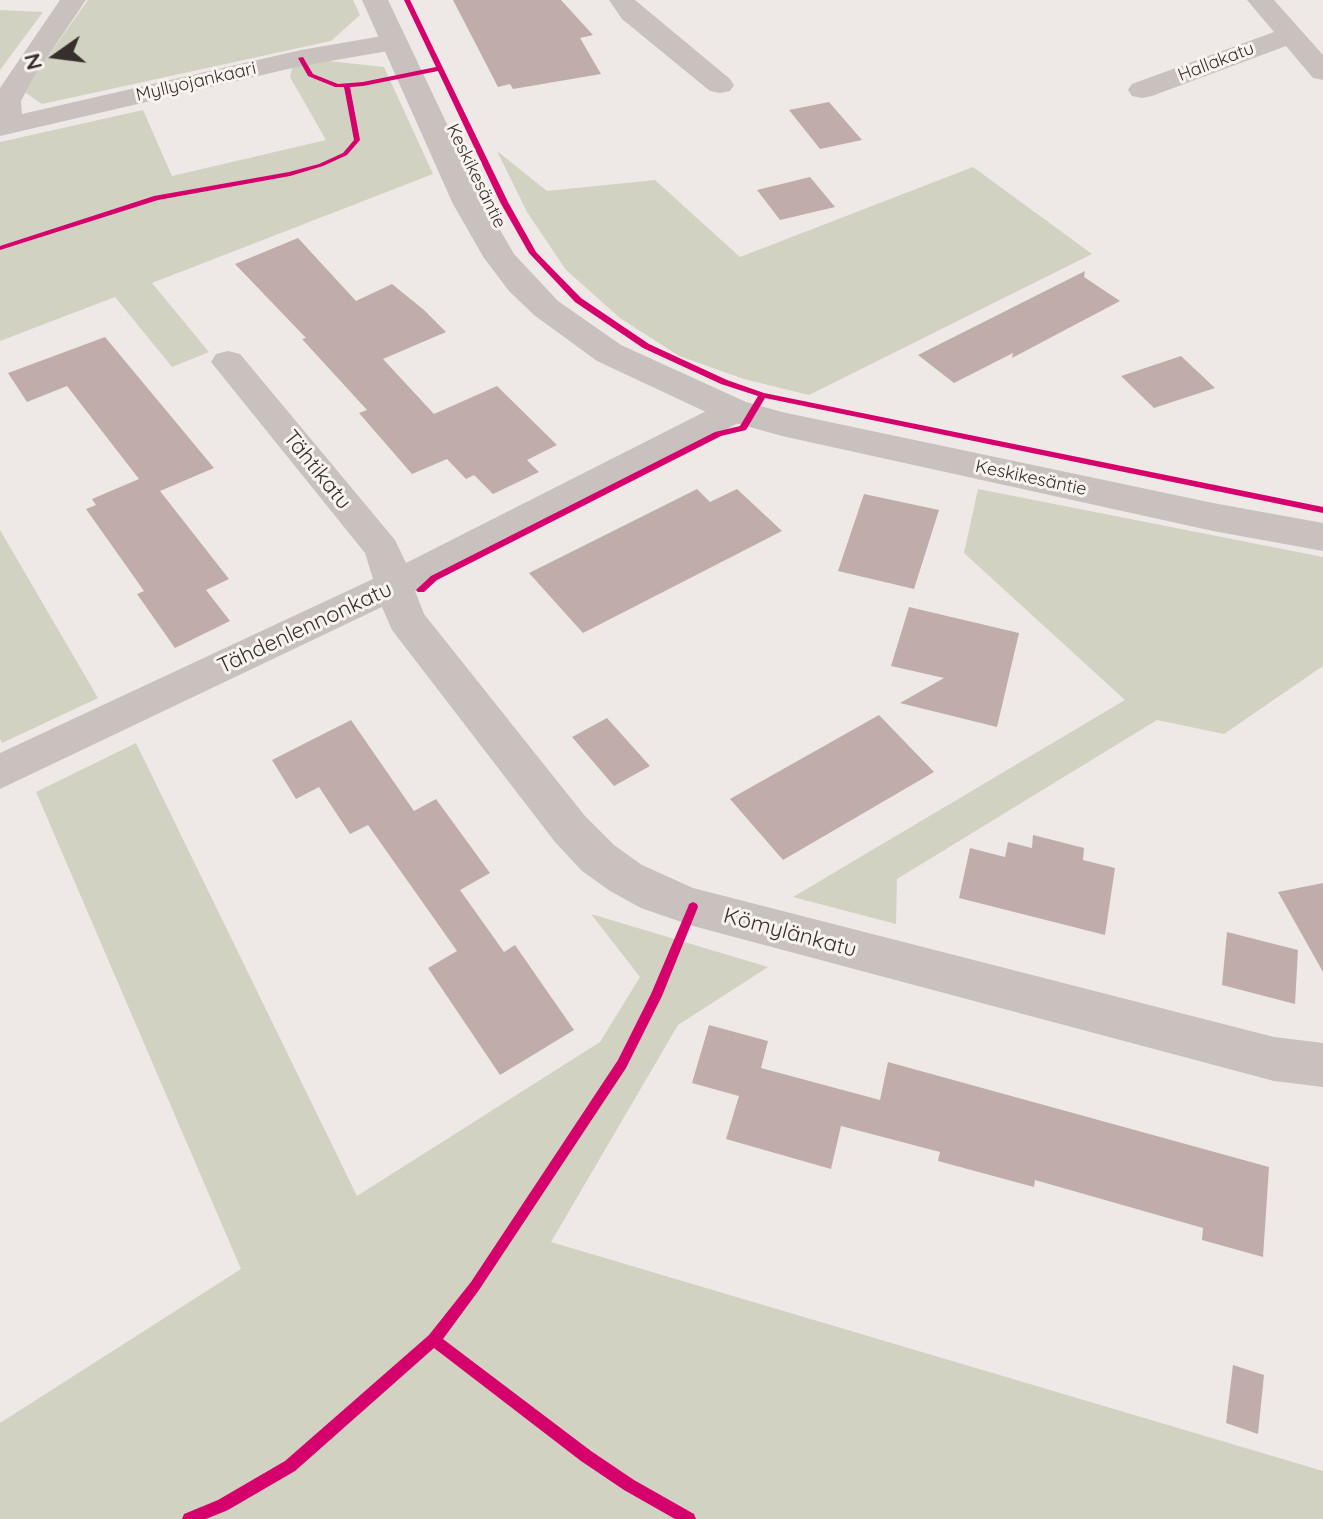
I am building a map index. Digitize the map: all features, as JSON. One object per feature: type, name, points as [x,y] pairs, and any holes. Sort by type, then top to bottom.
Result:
[{"type":"street","points":[[4,126],[7,101],[19,78],[73,0]]},
{"type":"street","name":"Keskikesäntie","points":[[375,0],[474,213],[500,258],[521,284],[576,331],[609,353],[734,411],[1013,474],[1323,537]]},
{"type":"street","points":[[622,0],[631,13],[720,85]]},
{"type":"street","points":[[1260,0],[1323,72]]},
{"type":"street","name":"Hallakatu","points":[[1142,90],[1290,35]]},
{"type":"street","name":"Myllyojankaari","points":[[4,126],[301,58],[394,42]]},
{"type":"street","name":"Tähtikatu","points":[[228,362],[382,549],[393,586]]},
{"type":"street","name":"Tähdenlennonkatu","points":[[0,772],[393,586],[734,411]]},
{"type":"street","name":"Kömylänkatu","points":[[393,586],[406,620],[570,829],[598,858],[657,894],[693,907],[1274,1059],[1323,1065]]},
{"type":"green space","points":[[88,0],[353,0],[360,15],[331,41],[42,104],[23,91]]},
{"type":"green space","points":[[0,10],[43,12],[0,70]]},
{"type":"green space","points":[[301,58],[384,67],[433,174],[152,283],[209,352],[172,367],[115,297],[0,341],[0,142],[143,110],[172,176],[326,140],[290,77],[294,60]]},
{"type":"green space","points":[[497,151],[547,191],[655,180],[740,257],[973,167],[1092,254],[809,395],[744,379],[679,356],[620,318],[566,270],[527,212]]},
{"type":"green space","points":[[978,489],[1323,557],[1323,666],[1224,734],[1157,720],[897,879],[896,924],[793,897],[1125,700],[964,553]]},
{"type":"green space","points":[[0,530],[98,698],[2,743],[0,739]]},
{"type":"green space","points":[[136,743],[357,1196],[600,1042],[640,977],[591,914],[768,967],[678,1025],[551,1242],[1323,1471],[1323,1519],[0,1519],[0,1423],[241,1269],[36,792]]},
{"type":"building","points":[[453,0],[561,0],[593,35],[580,38],[601,74],[513,89],[510,84],[498,87]]},
{"type":"building","points":[[829,102],[862,140],[820,149],[789,110]]},
{"type":"building","points":[[810,177],[835,207],[780,220],[757,190]]},
{"type":"building","points":[[298,238],[356,301],[392,284],[424,310],[446,332],[383,359],[434,414],[497,386],[557,445],[527,460],[539,472],[493,494],[474,475],[466,479],[447,459],[412,474],[359,413],[367,410],[302,339],[306,338],[235,264]]},
{"type":"building","points":[[1085,271],[1084,277],[1120,301],[1012,358],[1013,353],[954,383],[918,355]]},
{"type":"building","points":[[105,337],[214,468],[160,491],[229,579],[206,590],[230,621],[175,648],[137,594],[144,591],[86,509],[96,505],[92,499],[139,479],[67,386],[27,402],[8,373]]},
{"type":"building","points":[[1181,356],[1215,388],[1154,408],[1121,376]]},
{"type":"building","points":[[697,489],[710,502],[737,489],[782,531],[583,633],[529,573]]},
{"type":"building","points":[[864,494],[939,510],[914,589],[838,571]]},
{"type":"building","points":[[909,607],[1019,633],[997,727],[900,703],[944,678],[891,666]]},
{"type":"building","points":[[879,715],[934,772],[783,860],[730,799]]},
{"type":"building","points":[[607,718],[650,766],[614,786],[572,737]]},
{"type":"building","points":[[351,720],[414,811],[436,799],[490,873],[460,890],[504,952],[515,945],[574,1030],[500,1075],[428,968],[457,951],[368,825],[350,834],[319,787],[296,799],[272,760]]},
{"type":"building","points":[[1033,835],[1084,848],[1083,860],[1115,868],[1105,935],[959,898],[970,848],[1005,857],[1008,842],[1032,848]]},
{"type":"building","points":[[1323,883],[1323,972],[1278,892]]},
{"type":"building","points":[[1227,932],[1298,950],[1295,1004],[1222,985]]},
{"type":"building","points":[[709,1025],[768,1041],[761,1068],[880,1100],[888,1062],[1269,1167],[1263,1257],[1202,1240],[1203,1228],[1035,1180],[1034,1187],[938,1161],[940,1152],[841,1126],[831,1169],[726,1139],[739,1096],[692,1083]]},
{"type":"building","points":[[1233,1365],[1264,1375],[1258,1434],[1226,1423]]},
{"type":"cycle path","points":[[407,0],[504,202],[533,253],[578,300],[646,346],[724,382],[763,395],[1323,510]]},
{"type":"cycle path","points":[[301,58],[310,75],[337,86],[363,84],[441,68]]},
{"type":"cycle path","points":[[0,248],[157,198],[290,174],[345,154],[357,140],[347,86]]},
{"type":"cycle path","points":[[421,590],[434,578],[718,434],[743,428],[763,395]]},
{"type":"cycle path","points":[[189,1519],[223,1505],[290,1466],[434,1340],[475,1286],[622,1064],[656,996],[693,907]]},
{"type":"cycle path","points":[[434,1340],[586,1456],[689,1519]]}]
